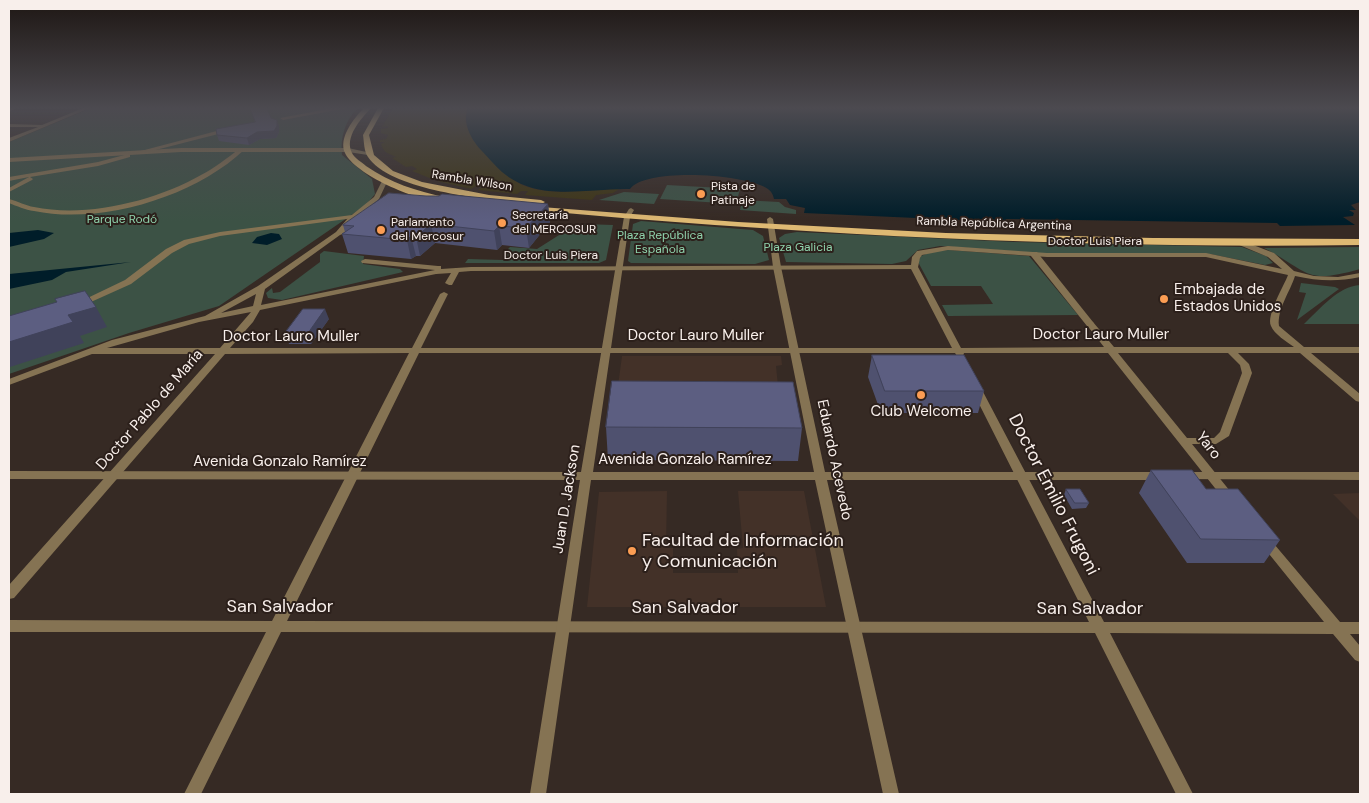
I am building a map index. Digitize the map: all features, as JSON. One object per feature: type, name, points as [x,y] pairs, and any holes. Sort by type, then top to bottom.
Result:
[{"type":"main road","points":[[348,150],[349,145]]},
{"type":"main road","points":[[366,145],[368,153]]},
{"type":"main road","name":"Rambla Wilson","points":[[348,150],[354,159],[384,182],[436,198],[629,213]]},
{"type":"main road","name":"Rambla Wilson","points":[[368,153],[374,162],[395,174],[444,191],[629,213]]},
{"type":"main road","name":"Rambla República Argentina","points":[[629,213],[1024,238],[1360,242]]},
{"type":"main road","name":"Rambla República Argentina","points":[[770,223],[1087,234],[1360,236]]},
{"type":"street","points":[[140,152],[167,145]]},
{"type":"street","points":[[9,161],[80,159],[173,152],[181,145]]},
{"type":"street","points":[[9,161],[140,152],[348,150],[368,153]]},
{"type":"street","points":[[9,201],[31,209],[57,212],[82,212],[116,206],[145,199],[198,180],[225,164],[239,152],[324,155],[354,159]]},
{"type":"street","points":[[9,179],[69,169],[128,156]]},
{"type":"street","points":[[69,169],[80,163],[80,159]]},
{"type":"street","points":[[9,190],[40,174]]},
{"type":"street","points":[[338,234],[352,218],[377,200],[384,182]]},
{"type":"street","points":[[410,201],[436,198]]},
{"type":"street","points":[[362,210],[377,212]]},
{"type":"street","name":"Juan D. Jackson","points":[[538,794],[618,268],[629,213]]},
{"type":"street","points":[[70,307],[114,290],[140,275],[174,248],[188,242],[220,234],[352,218]]},
{"type":"street","points":[[261,288],[338,234],[362,223]]},
{"type":"street","name":"Eduardo Acevedo","points":[[770,223],[776,267],[820,476],[891,794]]},
{"type":"street","points":[[1240,242],[1272,255],[1292,274],[1289,287],[1272,322],[1281,334],[1360,399]]},
{"type":"street","name":"Doctor Luis Piera","points":[[9,382],[127,338],[198,320],[256,310],[436,272],[457,270],[914,267],[916,257],[920,253],[939,248],[1034,254],[1206,255],[1324,279],[1360,275]]},
{"type":"street","name":"Yaro","points":[[1034,254],[1236,506]]},
{"type":"street","name":"Doctor Luis Piera","points":[[365,261],[457,270]]},
{"type":"street","name":"Doctor Emilio Frugoni","points":[[914,267],[1185,794]]},
{"type":"street","points":[[449,283],[457,270]]},
{"type":"street","name":"Doctor Luis Piera","points":[[198,320],[261,288]]},
{"type":"street","name":"Doctor Pablo de María","points":[[9,594],[250,320],[256,310],[261,288]]},
{"type":"street","points":[[192,794],[444,294]]},
{"type":"street","points":[[1184,441],[1216,441],[1225,434],[1248,374],[1244,364],[1229,349]]},
{"type":"street","name":"Doctor Lauro Muller","points":[[90,351],[1360,350]]},
{"type":"street","name":"Avenida Gonzalo Ramírez","points":[[9,475],[352,478],[587,475],[1360,476]]},
{"type":"street","points":[[1255,529],[1360,656]]},
{"type":"street","name":"San Salvador","points":[[9,626],[1360,628]]},
{"type":"shaded area","points":[[622,356],[781,356],[782,365],[776,366],[778,386],[790,414],[798,461],[608,460]]},
{"type":"shaded area","points":[[667,491],[666,548],[673,548],[673,573],[738,573],[737,549],[743,548],[738,491],[804,491],[826,607],[587,607],[599,492]]},
{"type":"shaded area","points":[[1360,493],[1360,521],[1333,494]]},
{"type":"green space","name":"Parque Rodó","points":[[9,145],[342,145],[342,155],[372,179],[375,194],[366,205],[219,306],[129,333],[9,374]]},
{"type":"green space","name":"Pista de Patinaje","points":[[667,185],[740,189],[736,204],[660,199]]},
{"type":"green space","points":[[624,192],[659,194],[654,204],[599,200]]},
{"type":"green space","points":[[742,200],[779,202],[785,207],[796,210],[796,214],[740,210]]},
{"type":"green space","name":"Plaza República Española","points":[[641,221],[753,230],[763,236],[769,260],[755,264],[631,263],[628,261],[633,224]]},
{"type":"green space","points":[[583,224],[613,225],[606,260],[599,263],[465,263],[468,259],[503,260],[507,257],[504,253],[510,247],[537,249],[567,230]]},
{"type":"green space","name":"Plaza Galicia","points":[[797,232],[1015,242],[1242,247],[1266,256],[1273,263],[1265,265],[1210,254],[1038,253],[940,246],[918,250],[906,261],[892,264],[786,262],[779,238],[785,234]]},
{"type":"green space","points":[[1360,247],[1360,269],[1328,276],[1308,274],[1264,248]]},
{"type":"green space","points":[[949,250],[1029,256],[1078,315],[948,316],[942,305],[993,304],[981,286],[931,286],[918,262],[921,256],[933,251]]},
{"type":"green space","points":[[324,251],[364,256],[363,264],[400,269],[403,272],[282,300],[268,298],[266,293],[272,288],[273,293],[280,292],[320,262],[320,254]]},
{"type":"green space","points":[[1301,283],[1339,289],[1297,320],[1306,293],[1299,292]]},
{"type":"green space","points":[[1360,285],[1360,324],[1304,324],[1337,294],[1352,286]]},
{"type":"sand","points":[[382,145],[481,145],[513,179],[536,189],[564,192],[619,189],[613,193],[596,195],[592,200],[525,195],[528,191],[521,191],[517,194],[478,190],[482,187],[476,186],[471,189],[437,181],[443,179],[439,177],[432,179],[412,171],[417,169],[412,166],[406,167],[392,158],[396,157],[384,150]]},
{"type":"water","points":[[1360,145],[1360,202],[1351,205],[1356,210],[1349,210],[1354,213],[1353,216],[1343,217],[1355,225],[1280,226],[1277,223],[1006,219],[1006,222],[804,213],[805,208],[790,205],[786,199],[774,199],[768,189],[757,184],[719,177],[675,175],[640,182],[630,189],[563,192],[531,188],[516,182],[502,172],[477,146]]},
{"type":"water","points":[[38,230],[54,233],[44,239],[9,247],[9,233]]},
{"type":"water","points":[[271,233],[279,234],[282,239],[267,245],[252,243],[257,237]]},
{"type":"water","points":[[131,262],[66,272],[52,280],[9,289],[9,274]]},
{"type":"building","points":[[389,193],[426,196],[439,196],[442,194],[548,204],[526,228],[499,226],[494,231],[431,224],[416,237],[411,236],[407,240],[342,234],[354,226],[343,225]]},
{"type":"building","points":[[85,291],[96,307],[68,315],[73,322],[9,342],[9,316],[57,302],[55,299]]},
{"type":"building","points":[[303,309],[325,309],[308,333],[285,333]]},
{"type":"building","points":[[872,355],[964,355],[984,391],[885,391]]},
{"type":"building","points":[[612,381],[793,382],[802,428],[606,427]]},
{"type":"building","points":[[1151,470],[1192,470],[1206,489],[1238,489],[1280,540],[1201,539]]},
{"type":"building","points":[[1066,489],[1080,489],[1089,503],[1075,503]]},
{"type":"place","name":"Pista de Patinaje","points":[[701,194]]},
{"type":"place","name":"Secretaría del MERCOSUR","points":[[502,223]]},
{"type":"place","name":"Parlamento del Mercosur","points":[[381,230]]},
{"type":"place","name":"Embajada de Estados Unidos","points":[[1164,299]]},
{"type":"place","name":"Club Welcome","points":[[921,395]]},
{"type":"place","name":"Facultad de Información y Comunicación","points":[[632,551]]}]
